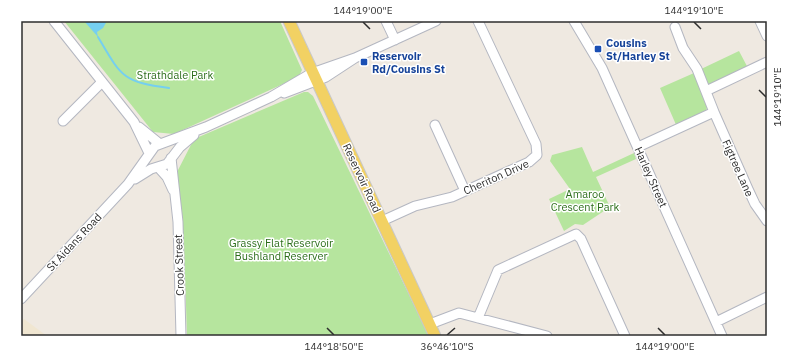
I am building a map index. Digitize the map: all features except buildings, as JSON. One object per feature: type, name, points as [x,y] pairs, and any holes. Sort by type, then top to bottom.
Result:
[{"type":"main road","name":"Reservoir Road","points":[[289,21],[435,336]]},
{"type":"street","points":[[54,21],[134,122],[169,150],[172,157]]},
{"type":"street","points":[[386,21],[395,40]]},
{"type":"street","points":[[149,154],[152,148],[206,127],[436,21]]},
{"type":"street","name":"Cheriton Drive","points":[[382,221],[415,206],[445,199],[465,191],[532,161],[538,153],[536,144],[478,21]]},
{"type":"street","name":"Harley Street","points":[[574,21],[598,60],[722,336]]},
{"type":"street","points":[[760,21],[767,36]]},
{"type":"street","name":"Figtree Lane","points":[[675,27],[683,48],[697,69],[714,112],[755,204],[767,221]]},
{"type":"street","points":[[706,91],[767,62]]},
{"type":"street","points":[[63,121],[102,82]]},
{"type":"street","points":[[638,147],[714,112]]},
{"type":"street","points":[[134,122],[149,154],[150,161],[157,167],[167,164],[187,140],[206,127]]},
{"type":"street","points":[[435,125],[465,191]]},
{"type":"street","name":"St Aidans Road","points":[[21,299],[128,184],[149,154]]},
{"type":"street","name":"Crook Street","points":[[172,157],[179,240],[181,336]]},
{"type":"street","name":"St Aidans Road","points":[[128,184],[146,172],[157,167]]},
{"type":"street","name":"Crook Street","points":[[157,167],[167,178],[175,194]]},
{"type":"street","points":[[478,318],[498,270],[576,234],[581,239],[625,336]]},
{"type":"street","points":[[716,322],[767,298]]},
{"type":"street","points":[[430,324],[456,313],[547,336]]},
{"type":"shaded area","points":[[24,319],[47,336],[21,336],[21,322]]},
{"type":"green space","name":"Strathdale Park","points":[[64,21],[280,21],[302,70],[299,76],[294,79],[174,134],[153,132]]},
{"type":"green space","points":[[739,51],[749,70],[707,89],[699,70]]},
{"type":"green space","points":[[694,73],[707,107],[706,112],[677,127],[660,88]]},
{"type":"green space","name":"Grassy Flat Reservoir Bushland Reserver","points":[[304,92],[308,92],[313,96],[429,336],[187,336],[184,242],[177,172],[194,139]]},
{"type":"green space","name":"Amaroo Crescent Park","points":[[582,147],[593,172],[634,153],[636,159],[596,177],[610,207],[583,225],[575,224],[564,231],[549,199],[570,189],[550,161],[552,155]]},
{"type":"water","points":[[84,21],[107,21],[103,28],[97,32],[98,37]]},
{"type":"waterway","points":[[98,37],[112,61],[124,75],[141,83],[169,88]]},
{"type":"place","name":"Cousins St/Harley St","points":[[598,49]]},
{"type":"place","name":"Reservoir Rd/Cousins St","points":[[364,62]]}]
